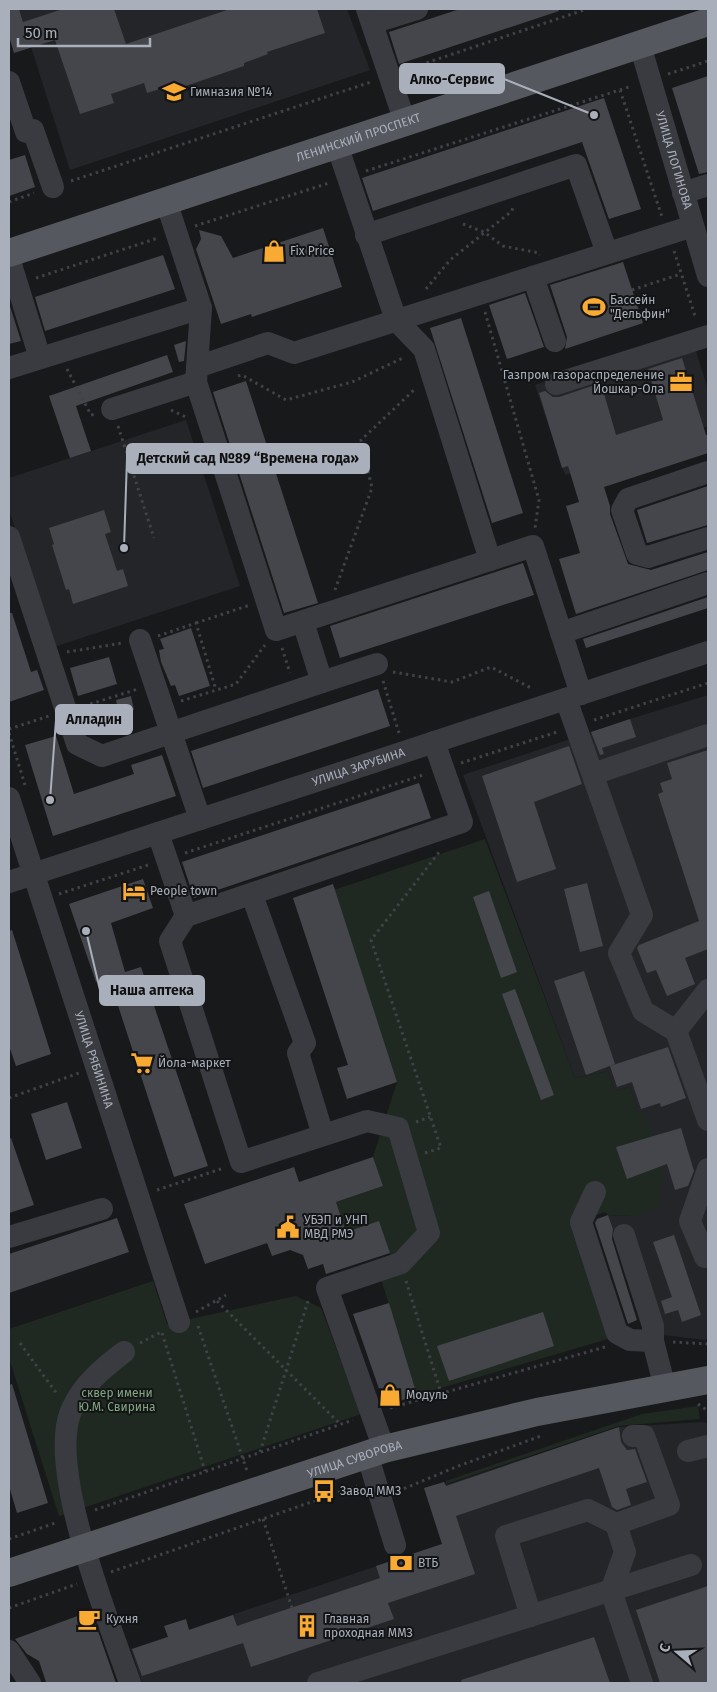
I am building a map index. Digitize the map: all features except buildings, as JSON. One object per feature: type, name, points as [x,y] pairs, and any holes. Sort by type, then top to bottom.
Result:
[{"type":"main road","name":"ЛЕНИНСКИЙ ПРОСПЕКТ","points":[[9,253],[708,22]]},
{"type":"main road","name":"УЛИЦА СУВОРОВА","points":[[9,1573],[85,1548],[520,1416],[665,1388],[702,1391]]},
{"type":"street","points":[[405,122],[370,16],[417,9]]},
{"type":"street","name":"УЛИЦА ЛОГИНОВА","points":[[640,45],[708,276]]},
{"type":"street","points":[[9,82],[27,132],[52,187]]},
{"type":"street","points":[[337,145],[396,320],[424,349],[490,560]]},
{"type":"street","points":[[366,235],[576,165],[607,253]]},
{"type":"street","points":[[683,193],[708,185]]},
{"type":"street","points":[[166,201],[201,308],[196,374],[211,429],[276,630],[533,546],[561,633],[574,697],[576,726],[642,915],[619,953],[643,1011],[676,1031],[708,1120]]},
{"type":"street","points":[[112,409],[146,398],[268,343],[294,353],[693,226]]},
{"type":"street","points":[[9,258],[49,356]]},
{"type":"street","points":[[540,274],[555,341]]},
{"type":"street","points":[[9,368],[201,308]]},
{"type":"street","points":[[556,384],[708,336]]},
{"type":"street","points":[[708,472],[628,499],[622,510],[638,554],[648,557],[708,538]]},
{"type":"street","points":[[9,537],[77,744],[102,756],[377,664]]},
{"type":"street","points":[[561,633],[708,583]]},
{"type":"street","points":[[303,622],[322,682]]},
{"type":"street","points":[[140,640],[200,819]]},
{"type":"street","name":"УЛИЦА ЗАРУБИНА","points":[[9,882],[708,652]]},
{"type":"street","points":[[593,774],[708,735]]},
{"type":"street","points":[[395,1545],[375,1461],[372,1414],[327,1288],[401,1263],[429,1233],[398,1128],[367,1121],[241,1162],[170,941],[186,916],[462,822],[434,742]]},
{"type":"street","name":"УЛИЦА РЯБИНИНА","points":[[9,798],[179,1325]]},
{"type":"street","points":[[158,833],[186,916]]},
{"type":"street","points":[[252,895],[304,1044],[298,1053],[323,1135]]},
{"type":"street","points":[[676,1031],[708,990]]},
{"type":"street","points":[[708,1169],[690,1221],[705,1257],[708,1256]]},
{"type":"street","points":[[595,1192],[581,1222],[617,1333],[630,1340],[653,1341]]},
{"type":"street","points":[[9,1237],[102,1208]]},
{"type":"street","points":[[624,1235],[653,1326],[653,1341],[665,1388]]},
{"type":"street","points":[[124,1352],[90,1381],[71,1413],[66,1445],[74,1517],[130,1683]]},
{"type":"street","points":[[616,1524],[668,1505],[644,1436],[633,1436]]},
{"type":"street","points":[[531,1616],[506,1536],[588,1510],[616,1524],[625,1552],[610,1591],[642,1683]]},
{"type":"street","points":[[318,1683],[691,1565]]},
{"type":"street","points":[[9,1651],[30,1683]]},
{"type":"path","points":[[9,202],[587,9]]},
{"type":"path","points":[[423,293],[450,260],[512,211],[519,184]]},
{"type":"path","points":[[461,224],[484,232],[503,246],[539,253],[540,274]]},
{"type":"path","points":[[632,290],[681,274]]},
{"type":"path","points":[[480,294],[539,500],[533,546]]},
{"type":"path","points":[[233,376],[242,375],[286,400],[352,382],[424,349]]},
{"type":"path","points":[[49,356],[91,415],[112,409],[154,538]]},
{"type":"path","points":[[326,614],[372,488],[361,440],[431,374]]},
{"type":"path","points":[[146,398],[211,429]]},
{"type":"path","points":[[48,655],[140,640],[267,600]]},
{"type":"path","points":[[196,623],[216,690]]},
{"type":"path","points":[[176,703],[216,690],[237,686],[276,630]]},
{"type":"path","points":[[276,630],[295,691]]},
{"type":"path","points":[[377,664],[395,674],[452,682],[491,668],[533,689]]},
{"type":"path","points":[[377,664],[399,733]]},
{"type":"path","points":[[42,900],[708,682]]},
{"type":"path","points":[[407,1159],[441,1148],[371,940],[462,822]]},
{"type":"path","points":[[9,1098],[96,1066]]},
{"type":"path","points":[[138,1196],[241,1162]]},
{"type":"path","points":[[401,1263],[440,1393]]},
{"type":"path","points":[[260,1452],[311,1291]]},
{"type":"path","points":[[217,1300],[340,1424]]},
{"type":"path","points":[[179,1325],[248,1474]]},
{"type":"path","points":[[179,1325],[205,1471]]},
{"type":"path","points":[[9,1539],[340,1424],[440,1393],[630,1340]]},
{"type":"path","points":[[653,1341],[708,1344]]},
{"type":"path","points":[[20,1343],[71,1413]]},
{"type":"path","points":[[702,1391],[708,1412]]},
{"type":"path","points":[[9,1608],[263,1519],[375,1461],[393,1493],[544,1434]]},
{"type":"path","points":[[263,1519],[292,1608]]},
{"type":"shaded area","name":"Гимназия №14","points":[[19,9],[347,9],[370,70],[70,170]]},
{"type":"shaded area","name":"Газпром газораспределение Йошкар-Ола","points":[[690,333],[708,389],[708,426],[565,475],[535,385]]},
{"type":"shaded area","points":[[186,420],[240,586],[54,647],[9,510],[9,478]]},
{"type":"shaded area","points":[[708,695],[708,1338],[705,1340],[663,1335],[644,1318],[608,1215],[634,1216],[638,1113],[630,1087],[615,1091],[608,1071],[575,1078],[463,775]]},
{"type":"shaded area","points":[[708,1423],[708,1683],[142,1683],[131,1649],[442,1544],[424,1488],[444,1482],[446,1485],[619,1427]]},
{"type":"green space","points":[[485,839],[575,1078],[608,1071],[615,1091],[630,1087],[638,1112],[644,1113],[664,1165],[659,1207],[634,1216],[608,1215],[605,1212],[572,1224],[608,1339],[417,1395],[376,1263],[391,1257],[379,1222],[346,1232],[336,1202],[383,1186],[373,1157],[397,1082],[334,890]]},
{"type":"green space","name":"сквер имени Ю.М. Свирина","points":[[153,1281],[167,1324],[296,1296],[321,1308],[361,1414],[59,1516],[9,1358],[9,1329]]},
{"type":"green space","points":[[698,1406],[700,1419],[619,1426],[446,1484],[446,1481],[642,1414]]},
{"type":"place","name":"Гимназия №14","points":[[174,92]]},
{"type":"place","name":"Алко-Сервис","points":[[594,115]]},
{"type":"place","name":"Fix Price","points":[[274,251]]},
{"type":"place","name":"Бассейн \"Дельфин\"","points":[[594,307]]},
{"type":"place","name":"Газпром газораспределение Йошкар-Ола","points":[[681,382]]},
{"type":"place","name":"Детский сад №89 “Времена года»","points":[[124,548]]},
{"type":"place","name":"Алладин","points":[[50,800]]},
{"type":"place","name":"People town","points":[[134,891]]},
{"type":"place","name":"Наша аптека","points":[[86,931]]},
{"type":"place","name":"Йола-маркет","points":[[142,1063]]},
{"type":"place","name":"УБЭП и УНП МВД РМЭ","points":[[288,1227]]},
{"type":"place","name":"Модуль","points":[[390,1395]]},
{"type":"place","name":"Завод ММЗ","points":[[324,1491]]},
{"type":"place","name":"ВТБ","points":[[401,1563]]},
{"type":"place","name":"Кухня","points":[[89,1619]]},
{"type":"place","name":"Главная проходная ММЗ","points":[[307,1626]]}]
